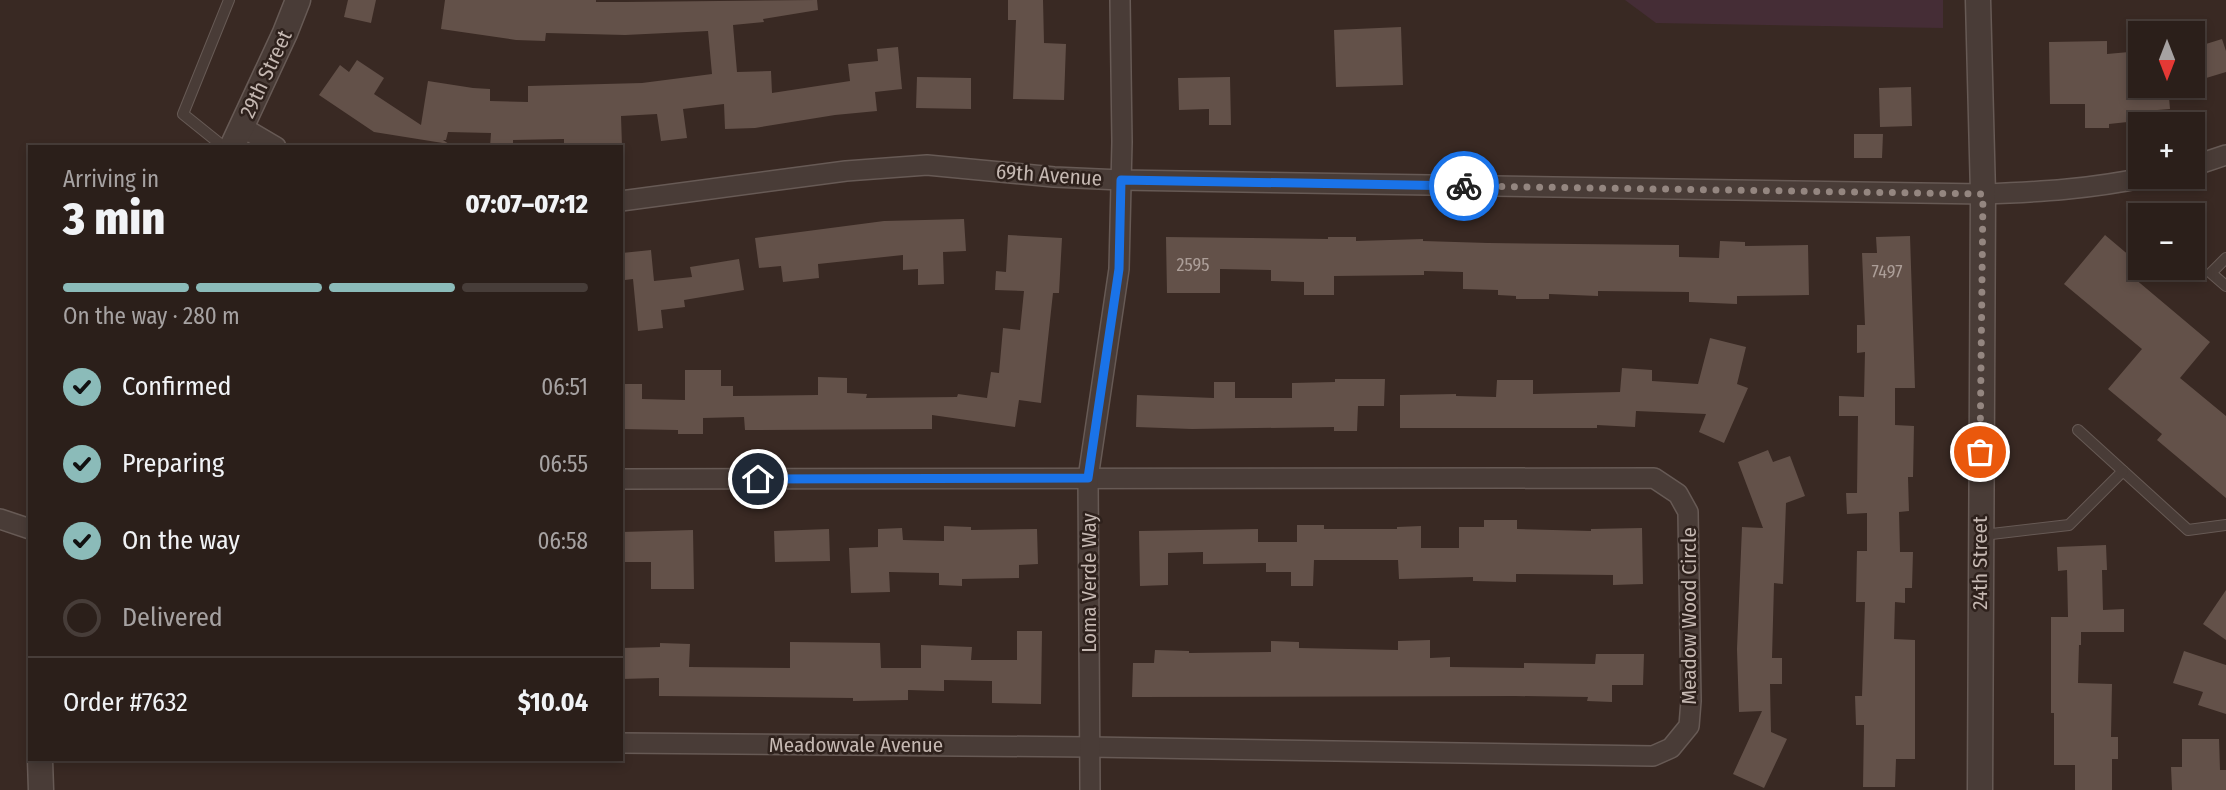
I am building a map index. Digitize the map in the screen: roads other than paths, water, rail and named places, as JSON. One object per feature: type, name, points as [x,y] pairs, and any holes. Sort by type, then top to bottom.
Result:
[{"type":"street","name":"29th Street","points":[[237,137],[298,0]]},
{"type":"street","name":"Loma Verde Way","points":[[1090,790],[1088,478],[1119,269],[1120,0]]},
{"type":"street","name":"24th Street","points":[[1978,0],[1983,194],[1980,790]]},
{"type":"street","points":[[237,137],[268,145]]},
{"type":"street","points":[[2205,162],[2226,155]]},
{"type":"street","name":"69th Avenue","points":[[623,201],[846,172],[928,165],[1055,177],[1121,180],[1983,194],[2054,192],[2128,181]]},
{"type":"street","name":"Meadow Wood Circle","points":[[623,479],[1654,478],[1678,494],[1688,512],[1691,701],[1689,726],[1671,747],[1653,756],[1090,747]]},
{"type":"street","points":[[0,519],[28,527]]},
{"type":"street","name":"Meadowvale Avenue","points":[[623,743],[1090,747]]},
{"type":"street","points":[[40,761],[41,790]]},
{"type":"lane","points":[[222,145],[183,114],[229,0]]},
{"type":"lane","points":[[2226,258],[2211,273],[2226,286]]},
{"type":"lane","points":[[2078,430],[2188,530],[2226,525]]},
{"type":"lane","points":[[1980,535],[2069,526],[2123,471]]}]
